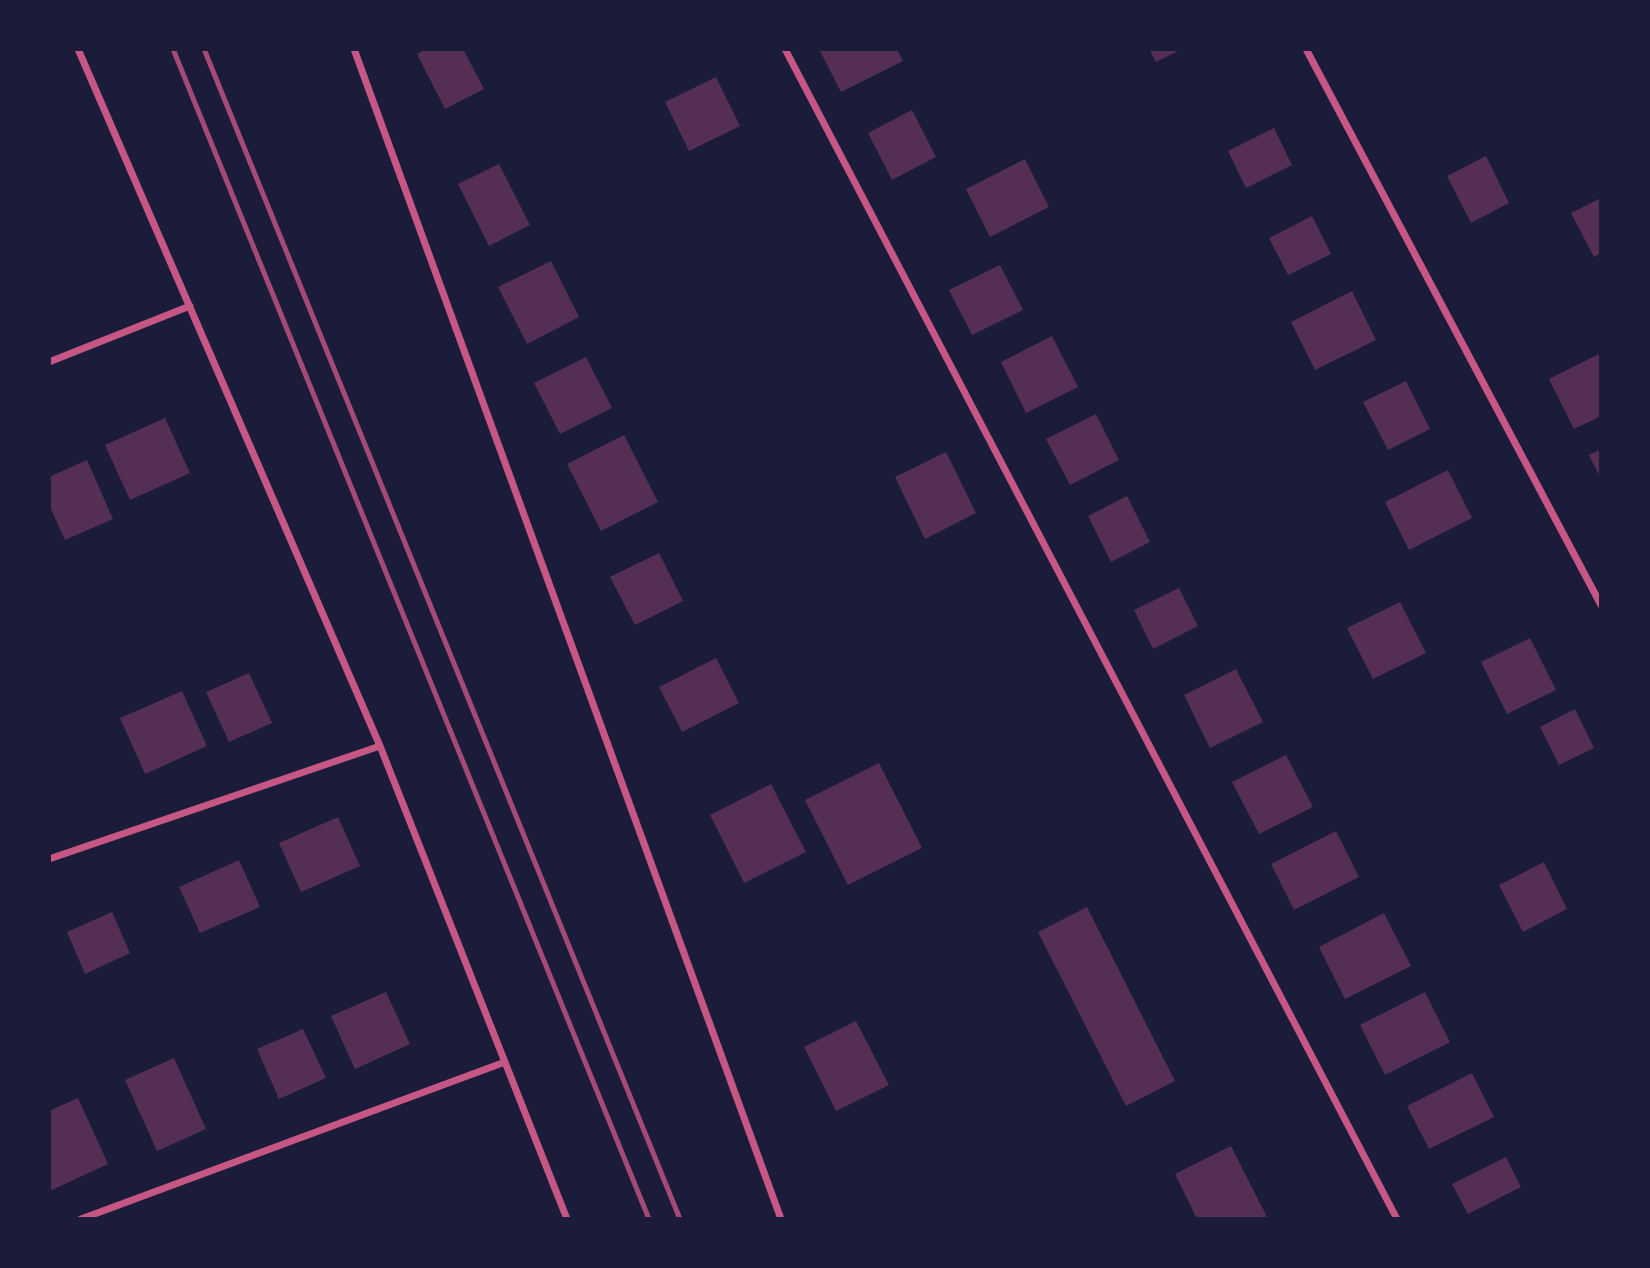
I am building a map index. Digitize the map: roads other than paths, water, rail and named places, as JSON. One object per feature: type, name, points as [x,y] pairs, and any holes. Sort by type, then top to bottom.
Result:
[{"type":"street","points":[[78,49],[380,746],[567,1219]]},
{"type":"street","points":[[355,49],[780,1219]]},
{"type":"street","points":[[785,49],[1397,1219]]},
{"type":"street","points":[[1306,49],[1601,605]]},
{"type":"street","points":[[49,362],[190,306]]},
{"type":"street","points":[[49,859],[380,746]]},
{"type":"street","points":[[81,1219],[505,1062]]},
{"type":"railway","points":[[173,49],[649,1219]]},
{"type":"railway","points":[[204,49],[680,1219]]}]
